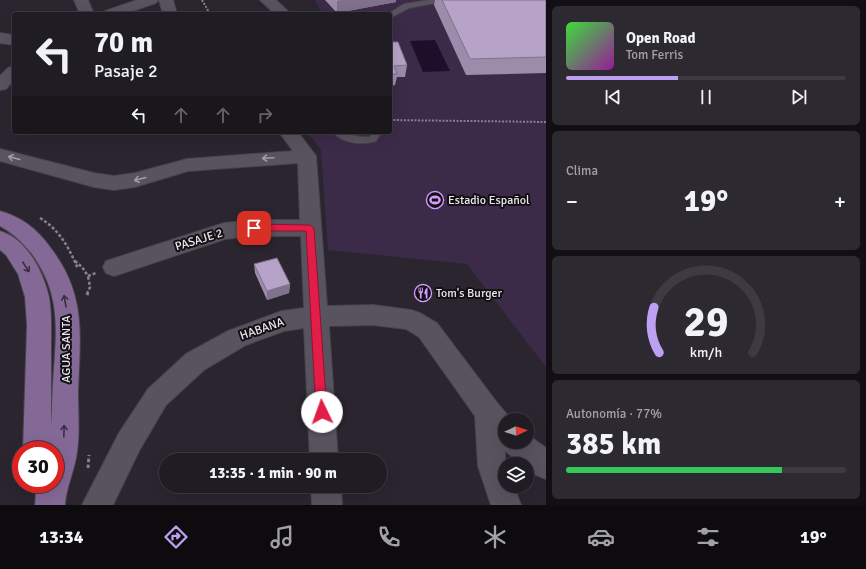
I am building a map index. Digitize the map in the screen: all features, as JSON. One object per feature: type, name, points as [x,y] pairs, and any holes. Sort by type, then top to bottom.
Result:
[{"type":"main road","name":"AGUA SANTA","points":[[0,218],[6,220],[33,239],[52,264],[63,290],[68,319],[64,441]]},
{"type":"main road","points":[[0,239],[14,249],[29,272],[37,297],[39,325],[37,441]]},
{"type":"street","points":[[81,0],[86,12]]},
{"type":"street","points":[[116,12],[151,0]]},
{"type":"street","points":[[166,0],[169,12]]},
{"type":"street","points":[[267,0],[282,12]]},
{"type":"street","points":[[0,38],[12,40]]},
{"type":"street","points":[[0,85],[12,72]]},
{"type":"street","points":[[290,134],[307,156],[324,453]]},
{"type":"street","points":[[0,155],[94,180],[114,183],[135,180],[187,165],[307,156]]},
{"type":"street","name":"PASAJE 2","points":[[114,267],[224,231],[254,228],[310,228]]},
{"type":"street","name":"HABANA","points":[[97,505],[130,442],[157,397],[195,362],[237,338],[282,321],[317,316],[373,315],[411,320],[428,330],[496,422]]},
{"type":"street","points":[[496,422],[492,466],[506,505]]},
{"type":"street","points":[[524,449],[546,465]]},
{"type":"street","points":[[326,493],[327,505]]},
{"type":"lane","points":[[392,15],[407,6],[441,0]]},
{"type":"lane","points":[[342,134],[354,140],[364,141],[373,139],[376,134]]},
{"type":"path","points":[[202,0],[209,12]]},
{"type":"path","points":[[392,120],[546,122]]},
{"type":"path","points":[[86,296],[90,287],[88,276]]},
{"type":"shaded area","name":"Estadio Español","points":[[315,0],[546,0],[546,367],[467,264],[328,250],[321,150],[309,134],[392,134],[392,12],[321,12]]},
{"type":"shaded area","points":[[435,40],[450,71],[423,72],[410,41]]},
{"type":"building","points":[[442,0],[546,0],[546,57],[470,59]]},
{"type":"building","points":[[392,42],[398,42],[407,65],[394,66],[397,74],[392,74]]},
{"type":"building","points":[[277,258],[290,284],[267,291],[254,264]]},
{"type":"place","name":"Estadio Español","points":[[435,200]]},
{"type":"place","name":"Tom's Burger","points":[[423,293]]},
{"type":"route","points":[[254,228],[310,228],[317,316],[322,412]]}]
